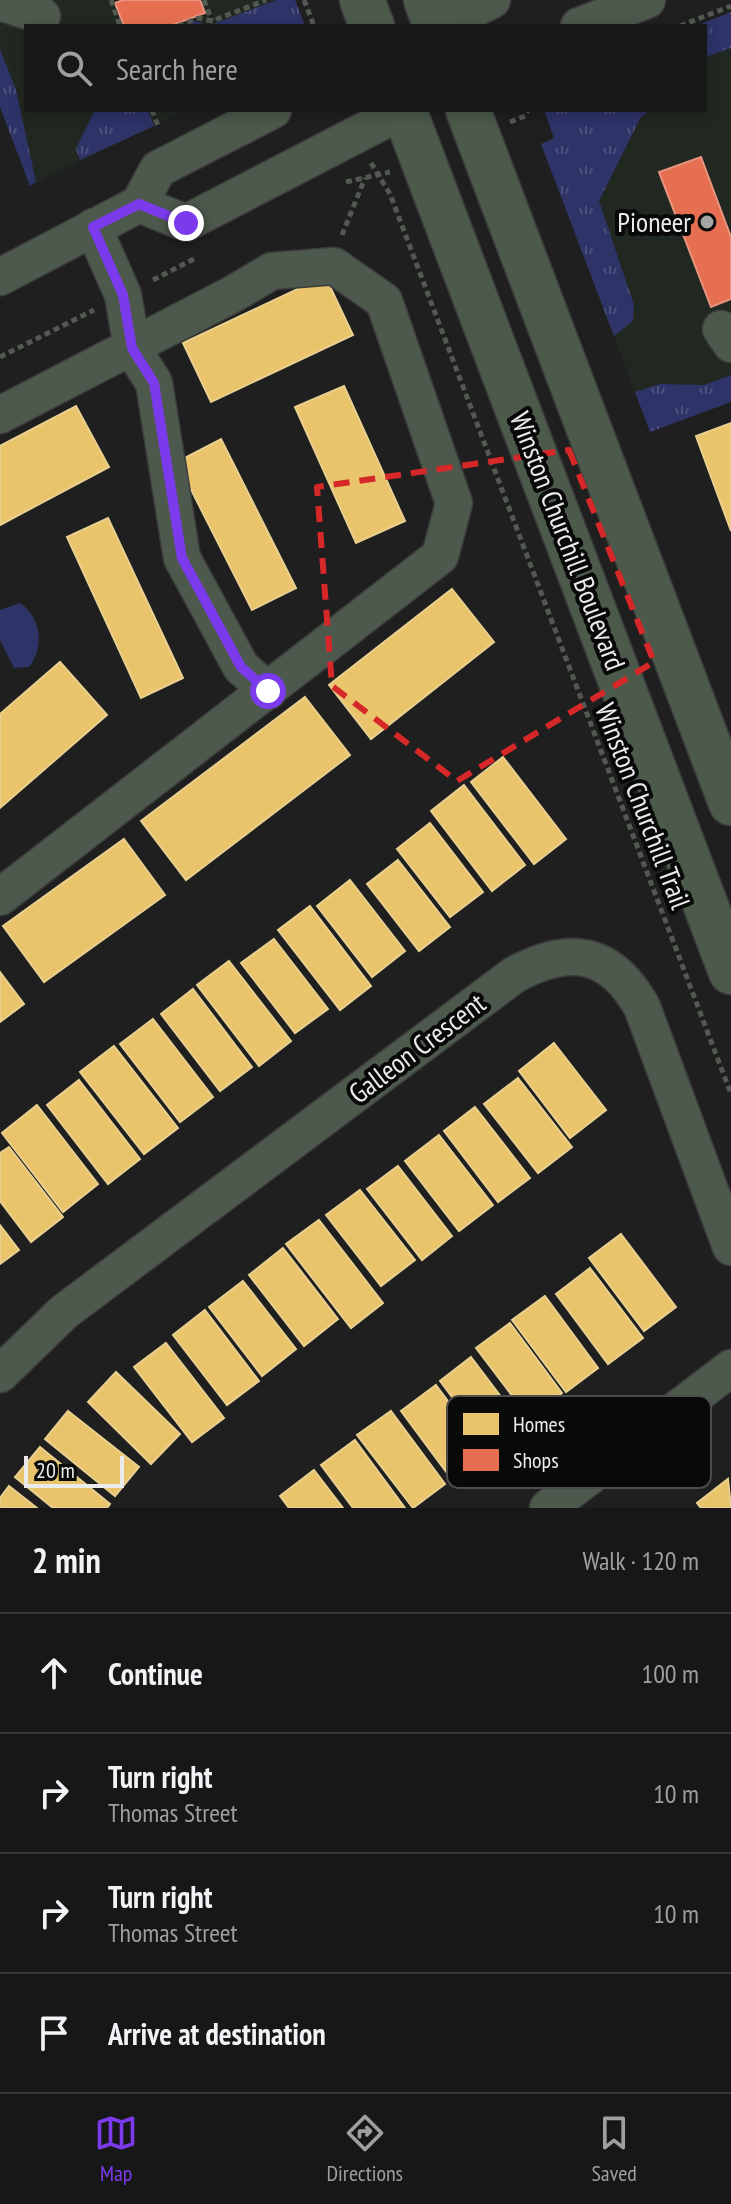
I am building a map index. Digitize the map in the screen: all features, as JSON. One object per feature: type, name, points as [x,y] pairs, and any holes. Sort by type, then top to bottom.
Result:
[{"type":"main road","points":[[362,0],[371,24]]},
{"type":"main road","points":[[426,0],[437,24]]},
{"type":"main road","name":"Winston Churchill Boulevard","points":[[405,112],[731,972]]},
{"type":"main road","points":[[469,112],[729,794]]},
{"type":"street","points":[[442,24],[492,0]]},
{"type":"street","points":[[584,24],[647,0]]},
{"type":"street","points":[[0,2],[42,16]]},
{"type":"street","points":[[0,277],[139,204],[158,169],[269,112]]},
{"type":"street","points":[[139,204],[186,223],[400,112]]},
{"type":"street","points":[[93,227],[123,295],[132,348],[154,383],[182,558],[241,667],[268,691]]},
{"type":"street","points":[[0,415],[132,348],[272,271],[334,266],[384,301],[454,503],[440,556],[0,897]]},
{"type":"street","name":"Galleon Crescent","points":[[0,1374],[64,1312],[514,975],[540,961],[563,955],[588,959],[611,970],[631,988],[642,1007],[731,1247]]},
{"type":"street","points":[[694,1396],[731,1368]]},
{"type":"street","points":[[548,1508],[574,1488]]},
{"type":"path","points":[[111,0],[119,24]]},
{"type":"path","points":[[204,0],[212,21]]},
{"type":"path","points":[[183,24],[199,18],[212,21],[266,0]]},
{"type":"path","points":[[304,0],[313,24]]},
{"type":"path","points":[[685,24],[731,6]]},
{"type":"path","points":[[153,112],[158,126]]},
{"type":"path","name":"Winston Churchill Trail","points":[[377,177],[396,209],[731,1094]]},
{"type":"path","points":[[317,267],[341,238],[365,178]]},
{"type":"path","points":[[0,357],[79,317]]},
{"type":"highlighted area","points":[[569,450],[654,662],[457,781],[332,686],[317,487]]},
{"type":"shaded area","points":[[0,0],[295,0],[304,24],[24,24],[24,112],[182,112],[30,186],[0,107]]},
{"type":"shaded area","points":[[731,12],[731,402],[650,432],[541,144],[554,138],[545,112],[707,112],[707,24],[701,24]]},
{"type":"green space","points":[[276,0],[295,0],[304,24],[213,24]]},
{"type":"green space","points":[[731,12],[731,48],[707,56],[707,24],[701,24]]},
{"type":"green space","points":[[0,49],[16,90],[36,182],[30,186],[0,107]]},
{"type":"green space","points":[[94,112],[149,112],[154,126],[80,160],[76,149]]},
{"type":"green space","points":[[545,112],[648,112],[641,117],[599,201],[634,305],[633,321],[614,336],[541,144],[554,138]]},
{"type":"green space","points":[[731,375],[731,402],[650,432],[635,392],[660,384],[704,385]]},
{"type":"green space","points":[[20,603],[33,616],[39,642],[29,667],[14,668],[0,640],[0,610]]},
{"type":"building: Homes","points":[[325,276],[353,335],[211,402],[183,343]]},
{"type":"building: Homes","points":[[344,386],[405,521],[356,543],[295,407]]},
{"type":"building: Homes","points":[[76,406],[109,467],[0,525],[0,446]]},
{"type":"building: Homes","points":[[731,423],[731,531],[696,436]]},
{"type":"building: Homes","points":[[221,439],[296,588],[252,610],[177,462]]},
{"type":"building: Homes","points":[[108,518],[183,678],[141,698],[67,537]]},
{"type":"building: Homes","points":[[452,589],[494,642],[371,739],[329,685]]},
{"type":"building: Homes","points":[[60,662],[107,715],[0,808],[0,714]]},
{"type":"building: Homes","points":[[305,697],[350,755],[186,880],[141,821]]},
{"type":"building: Homes","points":[[503,757],[566,839],[534,864],[471,782]]},
{"type":"building: Homes","points":[[464,785],[525,865],[492,891],[431,811]]},
{"type":"building: Homes","points":[[430,823],[483,892],[450,917],[397,849]]},
{"type":"building: Homes","points":[[124,839],[165,895],[44,982],[3,926]]},
{"type":"building: Homes","points":[[398,860],[450,927],[419,951],[367,884]]},
{"type":"building: Homes","points":[[350,880],[405,951],[372,977],[317,906]]},
{"type":"building: Homes","points":[[310,906],[371,986],[340,1010],[278,930]]},
{"type":"building: Homes","points":[[274,939],[328,1009],[295,1033],[241,963]]},
{"type":"building: Homes","points":[[229,961],[291,1041],[259,1066],[197,985]]},
{"type":"building: Homes","points":[[0,972],[24,1004],[0,1022]]},
{"type":"building: Homes","points":[[193,989],[252,1067],[220,1091],[161,1014]]},
{"type":"building: Homes","points":[[153,1019],[213,1097],[180,1122],[120,1044]]},
{"type":"building: Homes","points":[[554,1043],[606,1110],[570,1138],[519,1071]]},
{"type":"building: Homes","points":[[114,1046],[178,1128],[144,1154],[80,1072]]},
{"type":"building: Homes","points":[[518,1078],[572,1147],[538,1173],[484,1104]]},
{"type":"building: Homes","points":[[79,1080],[140,1159],[108,1184],[47,1105]]},
{"type":"building: Homes","points":[[37,1105],[98,1184],[63,1212],[2,1133]]},
{"type":"building: Homes","points":[[475,1107],[530,1178],[498,1202],[444,1131]]},
{"type":"building: Homes","points":[[439,1135],[493,1205],[459,1231],[405,1161]]},
{"type":"building: Homes","points":[[9,1147],[63,1217],[31,1242],[0,1201],[0,1153]]},
{"type":"building: Homes","points":[[398,1166],[452,1236],[422,1260],[367,1189]]},
{"type":"building: Homes","points":[[360,1190],[415,1260],[381,1286],[326,1215]]},
{"type":"building: Homes","points":[[319,1220],[383,1303],[351,1328],[286,1244]]},
{"type":"building: Homes","points":[[0,1225],[19,1250],[0,1264]]},
{"type":"building: Homes","points":[[621,1234],[676,1307],[644,1331],[589,1258]]},
{"type":"building: Homes","points":[[283,1248],[338,1319],[304,1346],[249,1275]]},
{"type":"building: Homes","points":[[590,1268],[643,1338],[608,1364],[556,1294]]},
{"type":"building: Homes","points":[[243,1281],[296,1349],[262,1376],[209,1307]]},
{"type":"building: Homes","points":[[545,1296],[598,1368],[566,1392],[512,1320]]},
{"type":"building: Homes","points":[[205,1310],[259,1381],[227,1405],[173,1335]]},
{"type":"building: Homes","points":[[510,1323],[562,1393],[558,1396],[512,1396],[476,1348]]},
{"type":"building: Homes","points":[[166,1343],[224,1418],[192,1442],[134,1367]]},
{"type":"building: Homes","points":[[471,1357],[500,1396],[451,1396],[440,1381]]},
{"type":"building: Homes","points":[[116,1372],[180,1434],[151,1464],[88,1402]]},
{"type":"building: Homes","points":[[436,1385],[447,1400],[447,1473],[401,1411]]},
{"type":"building: Homes","points":[[68,1411],[139,1467],[115,1496],[45,1439]]},
{"type":"building: Homes","points":[[391,1411],[445,1484],[413,1508],[357,1435]]},
{"type":"building: Homes","points":[[355,1440],[405,1508],[353,1508],[321,1465]]},
{"type":"building: Homes","points":[[40,1447],[110,1504],[107,1508],[53,1508],[15,1477]]},
{"type":"building: Homes","points":[[314,1470],[343,1508],[289,1508],[280,1496]]},
{"type":"building: Homes","points":[[728,1479],[731,1508],[701,1508],[697,1503]]},
{"type":"building: Homes","points":[[9,1486],[37,1508],[0,1508],[0,1498]]},
{"type":"building: Shops","points":[[123,0],[200,0],[205,13],[175,24],[123,24],[115,3]]},
{"type":"building: Shops","points":[[701,157],[731,237],[731,299],[711,307],[659,172]]},
{"type":"place","name":"Pioneer","points":[[707,222]]},
{"type":"route","points":[[186,223],[139,204],[93,227],[123,295],[132,348],[154,383],[182,558],[241,667],[268,691]]}]
